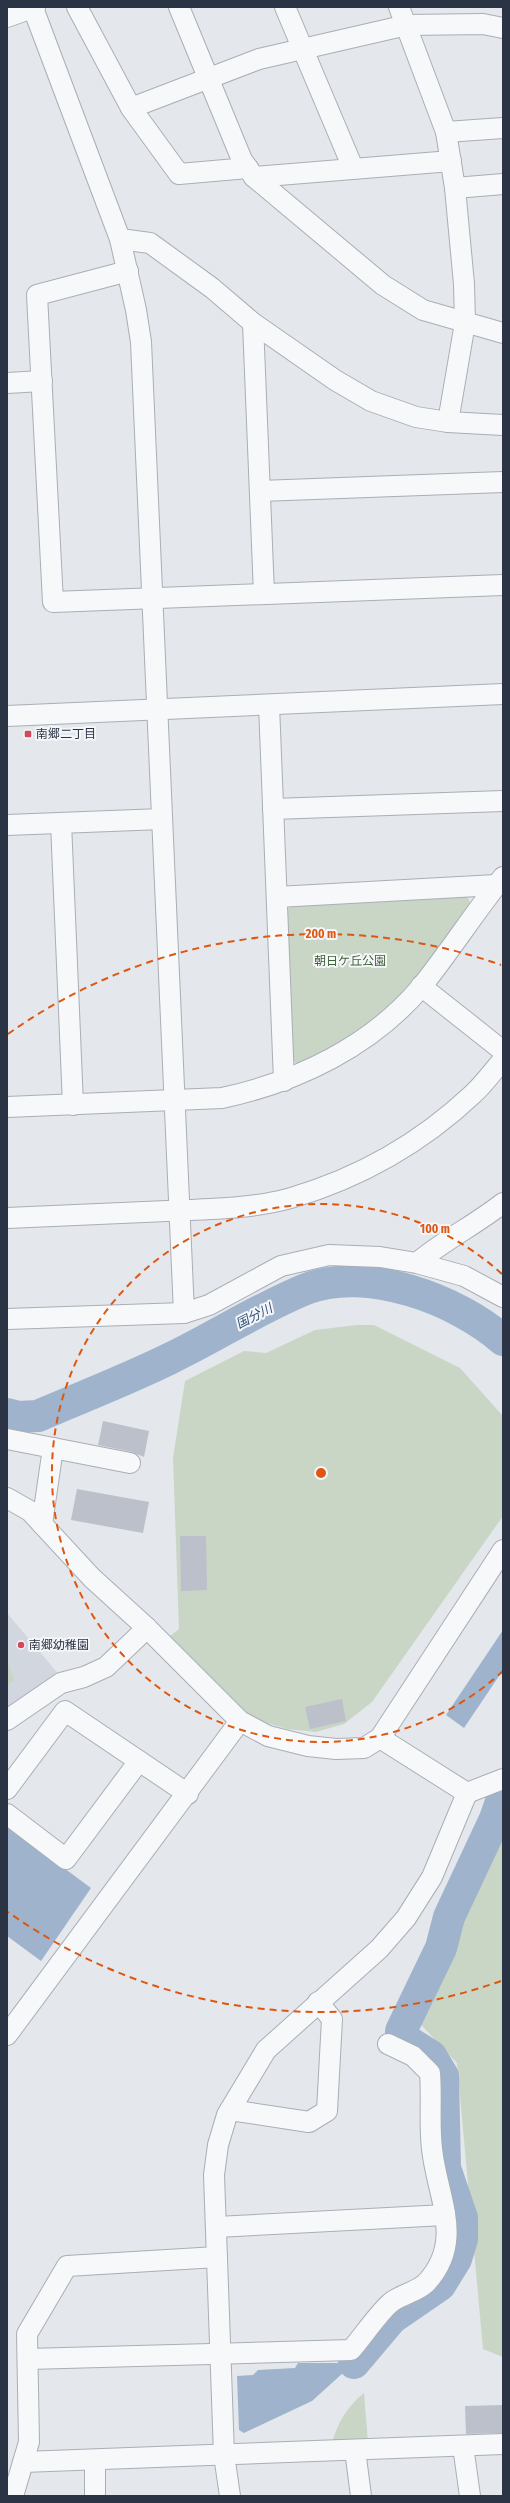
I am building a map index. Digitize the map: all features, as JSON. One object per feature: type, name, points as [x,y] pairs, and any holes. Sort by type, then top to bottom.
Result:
[{"type":"street","points":[[77,7],[131,108],[179,174],[251,173],[451,161]]},
{"type":"street","points":[[179,7],[209,80],[251,173],[383,285],[423,310],[503,333]]},
{"type":"street","points":[[285,7],[353,168]]},
{"type":"street","points":[[7,17],[34,8],[120,239],[128,271],[141,342],[184,1313]]},
{"type":"street","points":[[131,108],[209,80],[259,59],[303,49],[403,16],[483,24],[503,28]]},
{"type":"street","points":[[403,16],[446,132],[455,188],[464,284],[465,323],[448,422]]},
{"type":"street","points":[[446,132],[503,128]]},
{"type":"street","points":[[455,188],[503,184]]},
{"type":"street","points":[[120,239],[150,243],[212,288],[253,323],[335,380],[371,401],[416,416],[448,422],[503,426]]},
{"type":"street","points":[[128,271],[37,295],[53,602],[503,585]]},
{"type":"street","points":[[253,323],[264,594]]},
{"type":"street","points":[[7,382],[42,381]]},
{"type":"street","points":[[260,491],[503,482]]},
{"type":"street","points":[[7,716],[503,694]]},
{"type":"street","points":[[269,705],[284,1081]]},
{"type":"street","points":[[273,809],[503,800]]},
{"type":"street","points":[[7,825],[162,818]]},
{"type":"street","points":[[61,823],[73,1104]]},
{"type":"street","points":[[277,897],[500,881]]},
{"type":"street","points":[[7,1107],[222,1098],[256,1091],[284,1081],[334,1057],[372,1033],[395,1014],[421,986],[500,881]]},
{"type":"street","points":[[421,986],[503,1051]]},
{"type":"street","points":[[7,1218],[229,1208],[290,1198],[344,1179],[377,1163],[441,1122],[474,1093],[503,1060]]},
{"type":"street","points":[[417,1263],[440,1244],[480,1221],[503,1203]]},
{"type":"street","points":[[7,1319],[184,1313],[209,1305],[281,1266],[328,1255],[380,1257],[417,1263],[464,1276],[503,1297]]},
{"type":"street","points":[[7,1439],[130,1464]]},
{"type":"street","points":[[42,1524],[53,1448]]},
{"type":"street","points":[[7,1498],[30,1511],[92,1578],[147,1628],[240,1721],[268,1736],[315,1746],[364,1748],[380,1738],[503,1550]]},
{"type":"street","points":[[7,1720],[61,1683],[84,1677],[106,1667],[147,1628]]},
{"type":"street","points":[[7,1789],[65,1711],[188,1794]]},
{"type":"street","points":[[7,2035],[188,1794],[240,1721]]},
{"type":"street","points":[[380,1738],[467,1793]]},
{"type":"street","points":[[7,1814],[66,1859],[139,1761]]},
{"type":"street","points":[[230,2496],[224,2455],[214,2175],[218,2145],[230,2110],[266,2050],[379,1949],[406,1918],[432,1877],[467,1793],[502,1779]]},
{"type":"street","points":[[230,2110],[309,2122],[327,2111],[332,2019],[318,2002]]},
{"type":"street","points":[[28,2359],[351,2350],[392,2302],[426,2284],[440,2265],[447,2245],[448,2224],[436,2179],[432,2148],[430,2073],[413,2056],[388,2044]]},
{"type":"street","points":[[216,2227],[445,2215]]},
{"type":"street","points":[[13,2496],[29,2442],[27,2334],[67,2266],[217,2257]]},
{"type":"street","points":[[23,2462],[503,2444]]},
{"type":"street","points":[[463,2446],[470,2496]]},
{"type":"street","points":[[355,2450],[361,2496]]},
{"type":"street","points":[[95,2460],[95,2496]]},
{"type":"shaded area","name":"南郷幼稚園","points":[[7,1613],[61,1677],[7,1712]]},
{"type":"green space","name":"朝日ケ丘公園","points":[[466,894],[472,906],[404,993],[376,1021],[303,1068],[292,1060],[286,911],[295,902]]},
{"type":"green space","points":[[357,1325],[374,1325],[460,1368],[503,1416],[503,1516],[372,1702],[344,1724],[316,1732],[287,1729],[253,1719],[170,1636],[179,1629],[173,1458],[185,1381],[244,1351],[266,1353],[315,1330]]},
{"type":"green space","points":[[7,1659],[14,1680],[7,1686]]},
{"type":"green space","points":[[503,1807],[503,2357],[483,2349],[457,2063],[408,2011]]},
{"type":"green space","points":[[364,2393],[368,2443],[332,2444],[340,2422],[348,2410]]},
{"type":"water","points":[[503,1630],[503,1670],[464,1728],[446,1715]]},
{"type":"water","points":[[7,1826],[91,1888],[41,1961],[7,1936]]},
{"type":"water","points":[[298,2363],[354,2363],[312,2401],[244,2433],[239,2430],[237,2376],[253,2375],[258,2370],[295,2368]]},
{"type":"building","points":[[103,1421],[149,1431],[144,1457],[132,1452],[98,1445]]},
{"type":"building","points":[[77,1489],[149,1502],[143,1533],[71,1520]]},
{"type":"building","points":[[180,1536],[206,1536],[207,1590],[181,1591]]},
{"type":"building","points":[[342,1699],[346,1721],[310,1729],[305,1707]]},
{"type":"building","points":[[503,2405],[503,2433],[466,2434],[465,2406]]},
{"type":"waterway","name":"国分川","points":[[7,1414],[18,1417],[38,1416],[169,1359],[254,1314],[306,1289],[330,1283],[356,1281],[383,1284],[410,1290],[437,1300],[462,1312],[484,1325],[503,1340]]},
{"type":"waterway","points":[[354,2363],[392,2318],[440,2285],[456,2259],[462,2239],[462,2218],[445,2168],[443,2076],[431,2056],[401,2037],[401,2031],[441,1948],[449,1917],[495,1819],[503,1796]]},
{"type":"place","name":"南郷二丁目","points":[[28,734]]},
{"type":"place","name":"南郷幼稚園","points":[[21,1645]]}]
